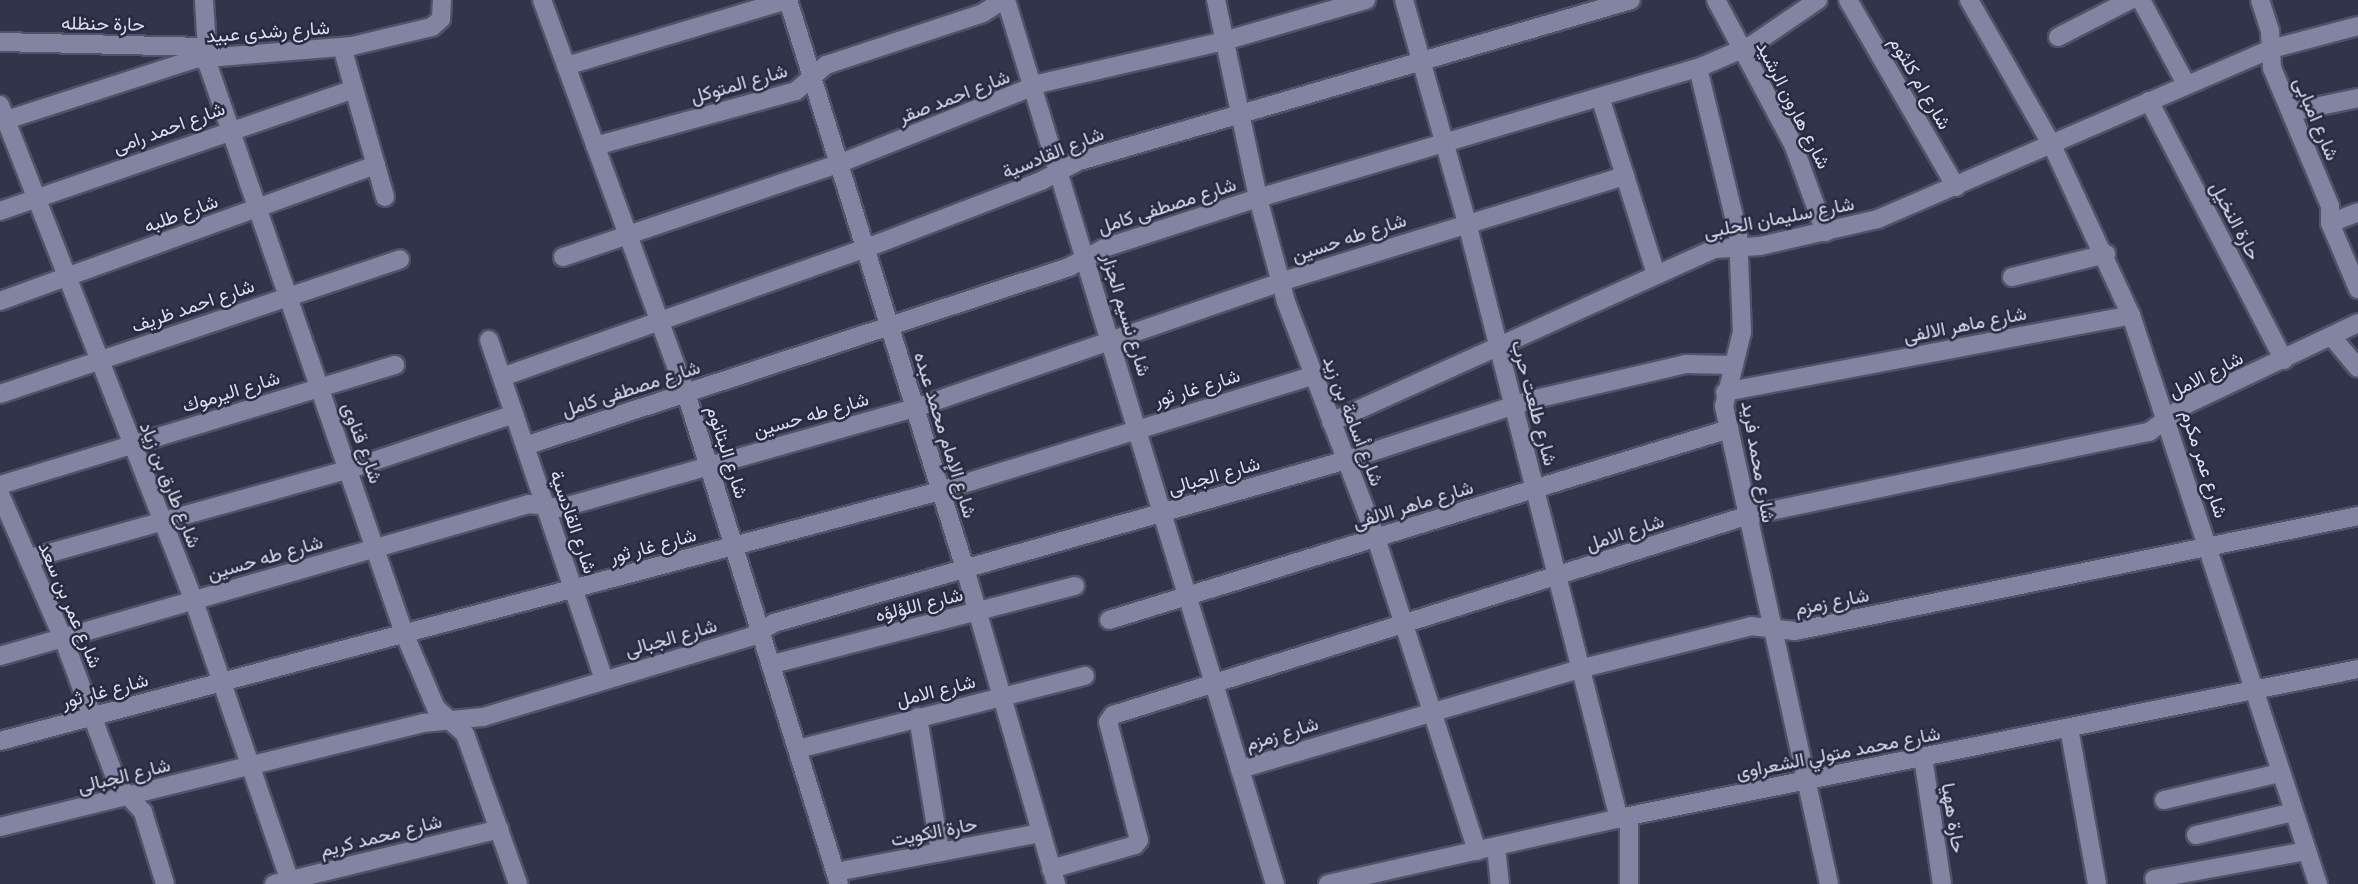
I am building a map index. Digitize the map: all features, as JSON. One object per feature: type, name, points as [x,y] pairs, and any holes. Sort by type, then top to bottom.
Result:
[{"type":"street","name":"شارع قناوى","points":[[204,0],[206,52],[230,128],[350,469],[404,633],[436,708],[453,721],[469,741],[518,884]]},
{"type":"street","name":"شارع رشدى عبيد","points":[[2,116],[206,52],[342,47],[432,27],[441,19],[442,0]]},
{"type":"street","name":"شارع البتانوم","points":[[542,0],[686,393],[838,878]]},
{"type":"street","points":[[566,66],[788,0]]},
{"type":"street","name":"شارع الإمام محمد عبده","points":[[788,0],[966,572],[1053,876]]},
{"type":"street","name":"شارع المتوكل","points":[[595,146],[796,91],[826,65],[984,13],[1004,0]]},
{"type":"street","name":"شارع نسيم الجزار","points":[[1004,0],[1087,257],[1275,884]]},
{"type":"street","name":"شارع أسامة بن زيد","points":[[1216,0],[1258,198],[1280,282],[1312,376],[1376,538],[1477,850]]},
{"type":"street","name":"شارع احمد صقر","points":[[563,257],[838,164],[1033,87],[1224,41],[1366,0]]},
{"type":"street","name":"شارع طلعت حرب","points":[[1404,0],[1467,223],[1535,489],[1624,818],[1629,884]]},
{"type":"street","name":"شارع القادسية","points":[[502,377],[660,325],[864,249],[1059,170],[1240,113],[1422,63],[1630,0]]},
{"type":"street","name":"شارع هارون الرشيد","points":[[1716,0],[1793,144],[1825,232]]},
{"type":"street","name":"شارع مصطفى كامل","points":[[525,446],[889,327],[1087,257],[1104,248],[1258,198],[1601,100],[1698,68],[1741,50],[1818,0]]},
{"type":"street","name":"شارع ام كلثوم","points":[[1847,0],[1956,187]]},
{"type":"street","name":"شارع عمر مكرم","points":[[1969,0],[2051,143],[2106,254],[2131,315],[2168,418],[2280,773],[2318,884]]},
{"type":"street","points":[[2058,37],[2130,0]]},
{"type":"street","points":[[2141,0],[2186,84]]},
{"type":"street","name":"شارع امبابى","points":[[2260,0],[2271,49],[2272,68],[2330,206],[2330,223],[2358,289]]},
{"type":"street","name":"شارع سليمان الحلبى","points":[[1331,422],[1715,249],[1825,232],[1878,219],[2271,49],[2358,26]]},
{"type":"street","name":"حارة حنظله","points":[[0,42],[206,52]]},
{"type":"street","points":[[342,47],[385,197]]},
{"type":"street","name":"شارع محمد فريد","points":[[1698,68],[1737,221],[1742,332],[1725,392],[1729,429],[1829,884]]},
{"type":"street","name":"شارع احمد رامى","points":[[0,211],[230,128],[354,89]]},
{"type":"street","points":[[2291,112],[2358,98]]},
{"type":"street","points":[[1601,100],[1656,274]]},
{"type":"street","name":"حارة النخيل","points":[[2149,101],[2284,360]]},
{"type":"street","name":"شارع طارق بن زياد","points":[[2,116],[194,601],[252,766],[285,883]]},
{"type":"street","name":"شارع طلبه","points":[[0,301],[376,165]]},
{"type":"street","name":"شارع طه حسين","points":[[0,656],[529,504],[561,508],[915,408],[1280,282],[1625,176]]},
{"type":"street","points":[[2330,223],[2358,212]]},
{"type":"street","points":[[2012,277],[2106,254]]},
{"type":"street","name":"شارع احمد ظريف","points":[[0,394],[400,259]]},
{"type":"street","name":"شارع ماهر الالفى","points":[[1725,392],[2131,315]]},
{"type":"street","name":"شارع الامل","points":[[1053,876],[1135,845],[1139,840],[1111,717],[1746,516],[2149,432],[2187,404],[2358,323]]},
{"type":"street","points":[[2333,337],[2358,368]]},
{"type":"street","name":"شارع القادسية","points":[[489,340],[604,680]]},
{"type":"street","name":"شارع الجبالى","points":[[0,827],[131,797],[423,723],[483,717],[762,630],[774,623],[966,572],[1347,460],[1514,405],[1686,364],[1733,365]]},
{"type":"street","name":"شارع اليرموك","points":[[0,485],[395,365]]},
{"type":"street","name":"شارع غار ثور","points":[[0,741],[940,491],[1138,427],[1312,376]]},
{"type":"street","points":[[28,559],[350,469],[514,414]]},
{"type":"street","name":"شارع ماهر الالفى","points":[[1109,620],[1729,429]]},
{"type":"street","name":"شارع عمر بن سعد","points":[[0,494],[63,638],[118,785],[143,812],[165,884]]},
{"type":"street","name":"شارع زمزم","points":[[1240,769],[1583,668],[1751,626],[1795,631],[2358,516]]},
{"type":"street","name":"شارع اللؤلؤه","points":[[772,664],[1075,586]]},
{"type":"street","name":"شارع محمد متولي الشعراوى","points":[[1328,884],[1624,818],[2358,669]]},
{"type":"street","name":"شارع الامل","points":[[798,749],[1085,676]]},
{"type":"street","points":[[918,717],[940,852]]},
{"type":"street","points":[[2069,728],[2098,884]]},
{"type":"street","name":"حارة ههيا","points":[[1923,757],[1942,884]]},
{"type":"street","points":[[2164,800],[2280,773]]},
{"type":"street","points":[[2196,835],[2293,812]]},
{"type":"street","name":"شارع محمد كريم","points":[[285,883],[499,829]]},
{"type":"street","name":"حارة الكويت","points":[[838,878],[940,852],[1041,833]]},
{"type":"street","points":[[1496,847],[1500,884]]},
{"type":"street","points":[[2154,879],[2306,851]]}]
